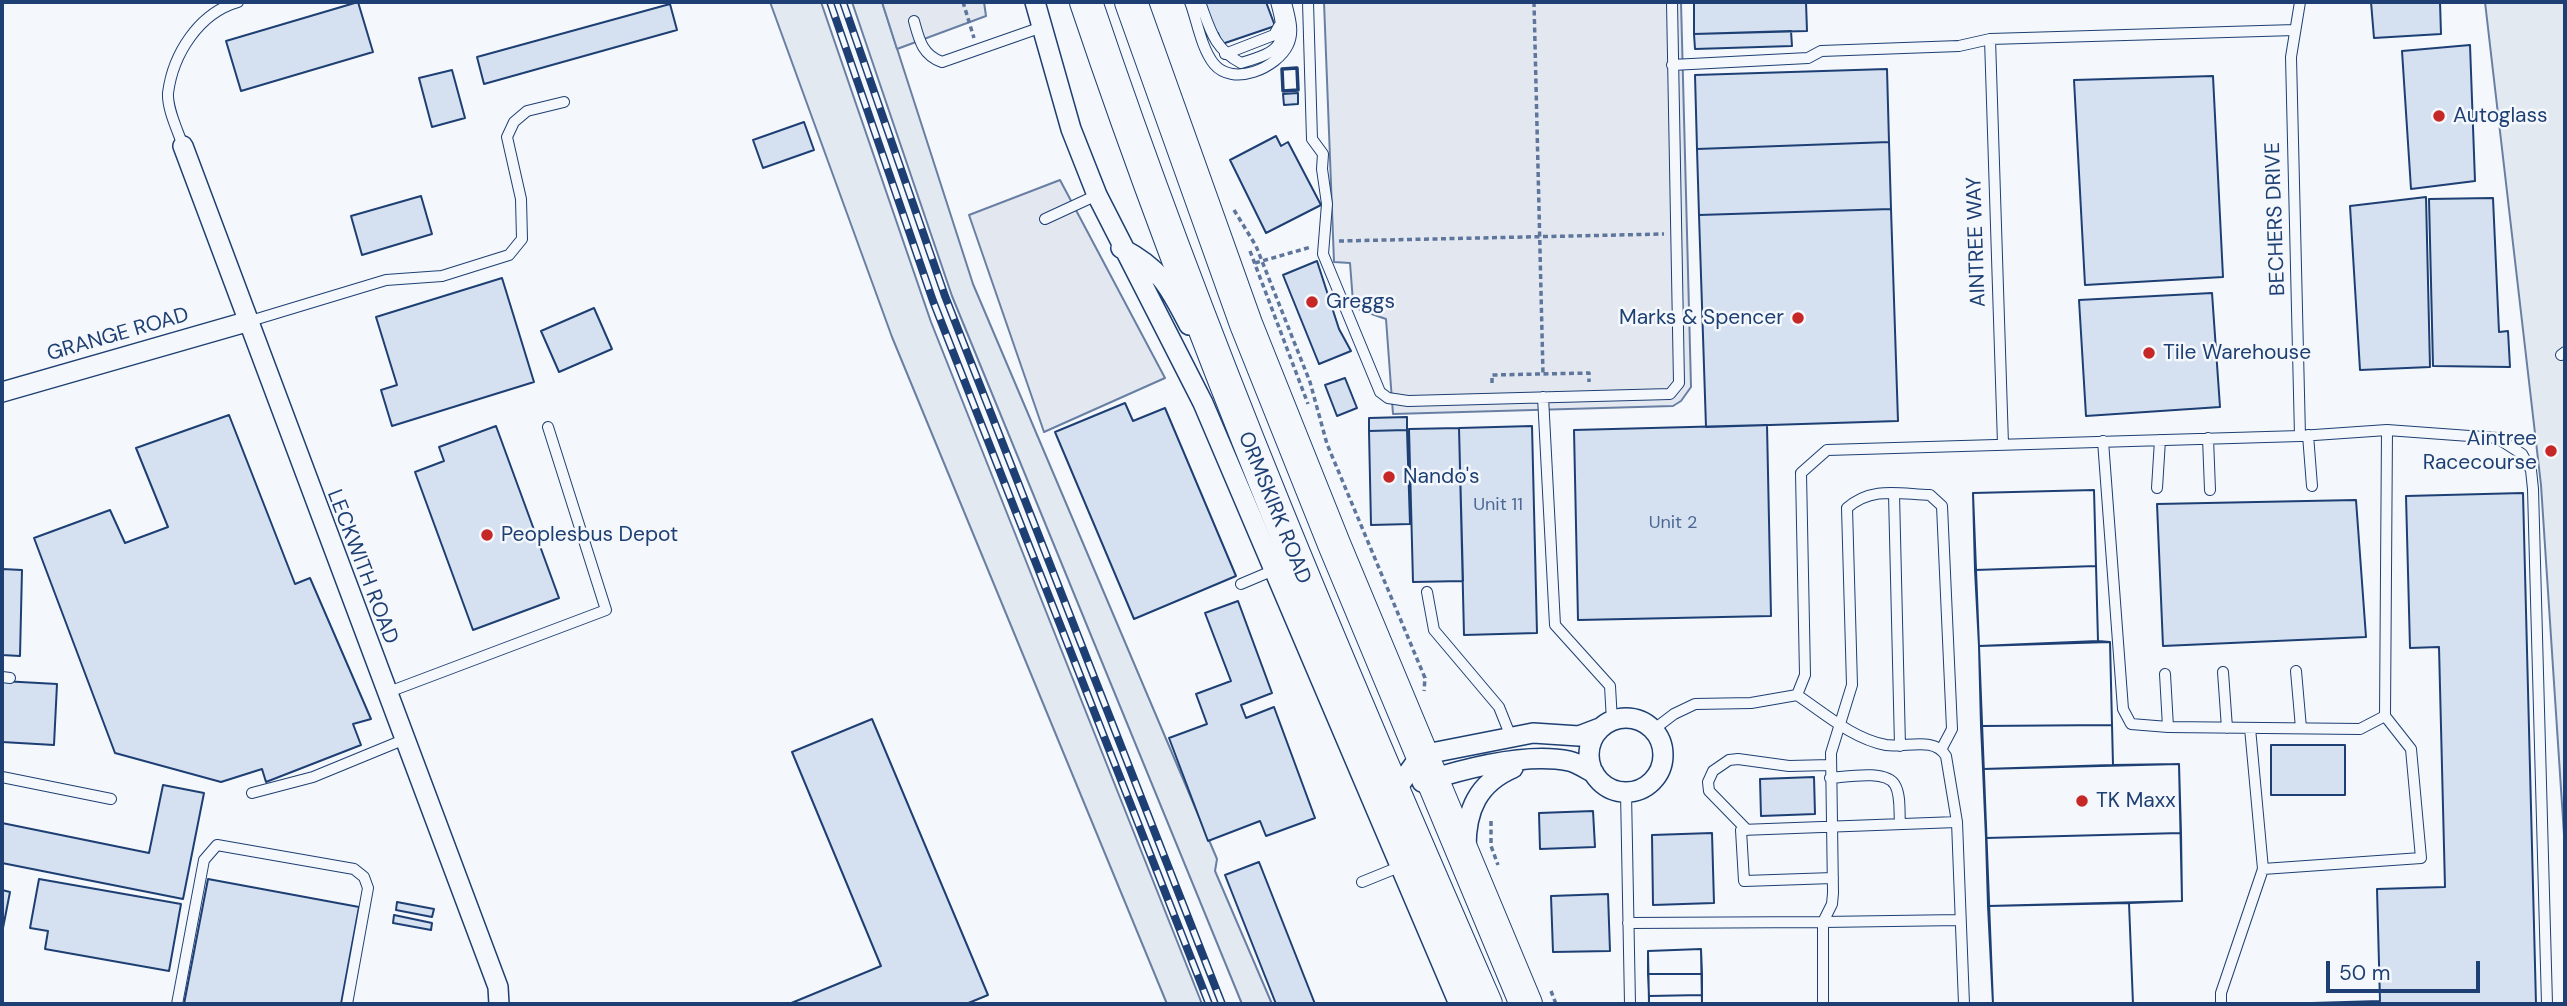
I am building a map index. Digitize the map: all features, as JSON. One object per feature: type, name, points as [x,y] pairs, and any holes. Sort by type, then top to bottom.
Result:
[{"type":"highway","name":"ORMSKIRK ROAD","points":[[1086,2],[1115,66],[1167,233],[1294,562],[1486,1004]]},
{"type":"highway","name":"ORMSKIRK ROAD","points":[[1131,2],[1246,324],[1426,767],[1526,1004]]},
{"type":"street","points":[[1035,2],[1071,129],[1097,195],[1121,248],[1203,403],[1459,1004]]},
{"type":"street","name":"LECKWITH ROAD","points":[[183,146],[246,322],[498,987],[499,1004]]},
{"type":"street","points":[[1121,248],[1147,261],[1163,278],[1247,439]]},
{"type":"street","name":"GRANGE ROAD","points":[[2,392],[246,322]]},
{"type":"street","points":[[1395,791],[1426,767],[1511,737],[1553,732],[1579,736],[1606,724],[1634,719],[1653,730],[1660,740],[1661,764],[1648,784],[1626,792],[1607,787],[1594,774],[1572,761],[1544,758],[1426,767]]},
{"type":"street","points":[[1594,774],[1589,750],[1606,724]]},
{"type":"street","points":[[1465,861],[1467,825],[1473,802],[1490,780],[1544,758]]},
{"type":"lane","points":[[183,146],[168,96],[174,72],[185,45],[199,25],[238,2]]},
{"type":"lane","points":[[1190,2],[1213,63],[1223,71],[1235,74],[1259,70],[1273,64],[1288,45],[1292,31],[1286,2]]},
{"type":"lane","points":[[1200,2],[1215,43],[1225,54],[1241,63],[1271,54],[1281,40],[1281,22],[1276,2]]},
{"type":"lane","points":[[1308,2],[1312,139],[1323,154],[1322,169],[1327,204],[1323,249],[1382,395],[1408,401],[1670,394],[1676,391],[1679,383],[1672,2]]},
{"type":"lane","name":"BECHERS DRIVE","points":[[2300,2],[2291,57],[2304,436],[2312,486]]},
{"type":"lane","points":[[914,21],[922,48],[933,59],[942,62],[1042,27]]},
{"type":"lane","points":[[1225,54],[1275,35],[1281,22]]},
{"type":"lane","points":[[1672,65],[1808,58],[1822,51],[1959,46],[1990,39],[2295,30]]},
{"type":"lane","name":"AINTREE WAY","points":[[1990,39],[2003,444]]},
{"type":"lane","points":[[246,322],[386,280],[442,276],[509,255],[522,239],[521,198],[507,137],[514,122],[527,111],[564,102]]},
{"type":"lane","points":[[1045,219],[1097,195]]},
{"type":"lane","points":[[1544,397],[1555,625],[1610,686],[1606,724]]},
{"type":"lane","points":[[385,693],[606,610],[548,427]]},
{"type":"lane","points":[[2263,869],[2421,859],[2411,749],[2385,716],[2387,430]]},
{"type":"lane","points":[[1797,695],[1805,675],[1801,473],[1828,450],[2304,436],[2387,430],[2497,438],[2522,454],[2531,470],[2547,1004]]},
{"type":"lane","points":[[2208,439],[2210,490]]},
{"type":"lane","points":[[2157,488],[2160,440]]},
{"type":"lane","points":[[2103,441],[2123,709],[2131,724],[2168,727],[2360,729],[2385,716]]},
{"type":"lane","points":[[1894,494],[1900,746]]},
{"type":"lane","points":[[1823,1004],[1823,922],[1832,904],[1830,765],[1838,722],[1852,685],[1847,508],[1860,496],[1930,495],[1942,506],[1952,729],[1942,748]]},
{"type":"lane","points":[[1241,584],[1274,570]]},
{"type":"lane","points":[[1427,592],[1434,630],[1499,707],[1511,737]]},
{"type":"lane","points":[[2296,671],[2301,728]]},
{"type":"lane","points":[[2223,672],[2227,728]]},
{"type":"lane","points":[[2165,674],[2168,727]]},
{"type":"lane","points":[[1653,730],[1674,714],[1695,704],[1751,703],[1797,695],[1875,743],[1900,746],[1933,744],[1942,748],[1950,766],[1957,822],[1964,1004]]},
{"type":"lane","points":[[2221,1004],[2221,993],[2263,869],[2250,728]]},
{"type":"lane","points":[[252,793],[313,777],[403,740]]},
{"type":"lane","points":[[1747,830],[1709,791],[1708,782],[1713,771],[1729,760],[1738,759],[1789,766],[1830,765]]},
{"type":"lane","points":[[1830,778],[1878,776],[1891,780],[1897,787],[1900,824]]},
{"type":"lane","points":[[2,777],[111,799]]},
{"type":"lane","points":[[1626,792],[1630,1004]]},
{"type":"lane","points":[[1832,878],[1744,881],[1741,830],[1957,822]]},
{"type":"lane","points":[[177,1004],[204,860],[217,845],[354,869],[364,877],[368,888],[347,1004]]},
{"type":"lane","points":[[1362,882],[1399,867]]},
{"type":"lane","points":[[1628,923],[1961,920]]},
{"type":"path","points":[[963,2],[977,50]]},
{"type":"path","points":[[1534,2],[1543,374]]},
{"type":"path","points":[[1233,207],[1262,261],[1310,382],[1327,444],[1425,677],[1424,691]]},
{"type":"path","points":[[1255,263],[1323,249],[1540,237],[1676,234]]},
{"type":"path","points":[[1473,802],[1490,812],[1491,846],[1501,871]]},
{"type":"path","points":[[1546,980],[1556,1004]]},
{"type":"shaded area","points":[[770,2],[821,2],[931,322],[1202,1004],[1167,1004],[892,337]]},
{"type":"shaded area","points":[[852,2],[882,2],[973,284],[1217,859],[1215,871],[1272,1004],[1242,1004],[952,296]]},
{"type":"shaded area","points":[[882,2],[984,2],[986,16],[897,49]]},
{"type":"shaded area","points":[[1324,2],[1681,2],[1691,387],[1681,401],[1673,406],[1393,414],[1386,319],[1360,310],[1353,302],[1350,263],[1334,262]]},
{"type":"shaded area","name":"Aintree Racecourse","points":[[2485,2],[2565,2],[2565,850],[2541,485]]},
{"type":"shaded area","points":[[1060,180],[1165,378],[1044,432],[969,215]]},
{"type":"building","points":[[358,2],[373,52],[241,91],[226,41]]},
{"type":"building","points":[[1202,2],[1266,2],[1275,26],[1222,44],[1218,33],[1214,34]]},
{"type":"building","points":[[1694,2],[1806,2],[1807,31],[1694,34]]},
{"type":"building","points":[[2371,2],[2440,2],[2441,34],[2374,38]]},
{"type":"building","points":[[670,4],[677,30],[484,84],[477,57]]},
{"type":"building","points":[[1791,31],[1792,46],[1695,49],[1694,34]]},
{"type":"building","name":"Autoglass","points":[[2470,45],[2475,181],[2411,189],[2402,51]]},
{"type":"building","points":[[1887,69],[1889,142],[1697,149],[1695,75]]},
{"type":"building","points":[[452,70],[465,118],[432,127],[419,78]]},
{"type":"building","points":[[2213,76],[2223,277],[2085,285],[2074,80]]},
{"type":"building","points":[[1298,93],[1298,104],[1284,105],[1283,94]]},
{"type":"building","points":[[804,122],[814,150],[763,168],[753,140]]},
{"type":"building","points":[[1276,136],[1281,146],[1288,142],[1321,205],[1266,233],[1230,160]]},
{"type":"building","points":[[1889,142],[1891,209],[1699,215],[1697,149]]},
{"type":"building","points":[[421,196],[432,234],[362,255],[351,216]]},
{"type":"building","points":[[2426,197],[2430,367],[2360,370],[2350,206]]},
{"type":"building","points":[[2493,198],[2499,332],[2508,331],[2510,367],[2433,366],[2429,199]]},
{"type":"building","name":"Marks & Spencer","points":[[1891,209],[1898,421],[1706,427],[1699,215]]},
{"type":"building","name":"Greggs","points":[[1317,261],[1339,329],[1351,351],[1319,364],[1283,275]]},
{"type":"building","points":[[502,278],[534,382],[392,426],[381,390],[397,385],[376,317]]},
{"type":"building","name":"Tile Warehouse","points":[[2212,293],[2220,407],[2086,416],[2079,300]]},
{"type":"building","points":[[594,308],[612,349],[559,372],[541,331]]},
{"type":"building","points":[[1345,378],[1357,408],[1337,416],[1325,385]]},
{"type":"building","points":[[1125,403],[1133,421],[1165,408],[1236,576],[1134,619],[1055,432]]},
{"type":"building","points":[[229,415],[295,584],[310,578],[371,719],[353,724],[361,745],[266,782],[262,769],[221,782],[115,753],[34,538],[110,510],[125,543],[168,527],[136,448]]},
{"type":"building","points":[[1407,417],[1407,430],[1369,431],[1369,418]]},
{"type":"building","points":[[1767,425],[1771,616],[1578,620],[1574,430]]},
{"type":"building","name":"Peoplesbus Depot","points":[[496,426],[559,598],[473,630],[415,472],[444,461],[439,447]]},
{"type":"building","points":[[1532,426],[1537,633],[1464,635],[1459,428]]},
{"type":"building","points":[[1459,428],[1463,581],[1413,582],[1409,429]]},
{"type":"building","name":"Nando's","points":[[1407,430],[1410,524],[1371,525],[1369,431]]},
{"type":"building","points":[[2094,490],[2098,641],[2110,642],[2113,765],[2179,764],[2182,901],[2129,903],[2133,1004],[1993,1004],[1973,493]]},
{"type":"building","points":[[2094,490],[2096,566],[1975,570],[1973,493]]},
{"type":"building","points":[[2523,493],[2536,1004],[2278,1004],[2380,1001],[2377,889],[2445,887],[2439,647],[2410,648],[2406,496]]},
{"type":"building","points":[[2356,500],[2366,637],[2163,646],[2157,504]]},
{"type":"building","points":[[2096,566],[2098,641],[1979,646],[1975,570]]},
{"type":"building","points":[[2,569],[22,570],[20,656],[2,655]]},
{"type":"building","points":[[1238,601],[1272,693],[1241,705],[1246,718],[1274,707],[1315,818],[1266,836],[1260,821],[1208,841],[1169,738],[1207,724],[1196,694],[1231,681],[1205,613]]},
{"type":"building","points":[[2110,642],[2112,725],[1981,726],[1979,646]]},
{"type":"building","points":[[2,681],[57,684],[54,745],[2,742]]},
{"type":"building","points":[[872,719],[988,995],[966,1004],[789,1004],[881,966],[792,752]]},
{"type":"building","points":[[2112,725],[2113,765],[1983,769],[1981,726]]},
{"type":"building","points":[[2271,745],[2345,745],[2345,795],[2271,795]]},
{"type":"building","name":"TK Maxx","points":[[2179,764],[2181,833],[1986,838],[1983,769]]},
{"type":"building","points":[[1814,777],[1815,814],[1761,816],[1760,779]]},
{"type":"building","points":[[163,785],[204,793],[183,899],[2,863],[2,823],[149,853]]},
{"type":"building","points":[[1593,811],[1595,847],[1540,849],[1539,813]]},
{"type":"building","points":[[1712,833],[1714,903],[1653,905],[1652,835]]},
{"type":"building","points":[[2181,833],[2182,901],[1988,906],[1986,838]]},
{"type":"building","points":[[1259,862],[1315,1004],[1276,1004],[1225,875]]},
{"type":"building","points":[[39,879],[181,904],[169,971],[45,949],[48,931],[30,928]]},
{"type":"building","points":[[208,879],[359,907],[341,1004],[184,1004]]},
{"type":"building","points":[[2,890],[10,892],[2,933]]},
{"type":"building","points":[[1608,894],[1610,951],[1553,952],[1551,896]]},
{"type":"building","points":[[397,902],[434,909],[432,917],[396,910]]},
{"type":"building","points":[[2129,903],[2133,1004],[1993,1004],[1988,906]]},
{"type":"building","points":[[394,915],[432,923],[431,930],[393,923]]},
{"type":"building","points":[[1701,949],[1702,1004],[1649,1004],[1648,951]]},
{"type":"building","points":[[1701,949],[1702,974],[1648,974],[1648,951]]},
{"type":"building","points":[[1648,974],[1702,974],[1702,995],[1649,996]]},
{"type":"building","points":[[1702,995],[1702,1004],[1649,1004],[1649,996]]},
{"type":"railway","points":[[830,2],[933,301],[1209,1004]]},
{"type":"railway","points":[[843,2],[945,296],[1222,1004]]},
{"type":"wall","points":[[1297,68],[1298,90],[1283,91],[1282,69],[1297,68]]},
{"type":"place","name":"Autoglass","points":[[2439,116]]},
{"type":"place","name":"Greggs","points":[[1312,302]]},
{"type":"place","name":"Marks & Spencer","points":[[1798,318]]},
{"type":"place","name":"Tile Warehouse","points":[[2149,353]]},
{"type":"place","name":"Aintree Racecourse","points":[[2551,451]]},
{"type":"place","name":"Nando's","points":[[1389,477]]},
{"type":"place","name":"Peoplesbus Depot","points":[[487,535]]},
{"type":"place","name":"TK Maxx","points":[[2082,801]]}]
